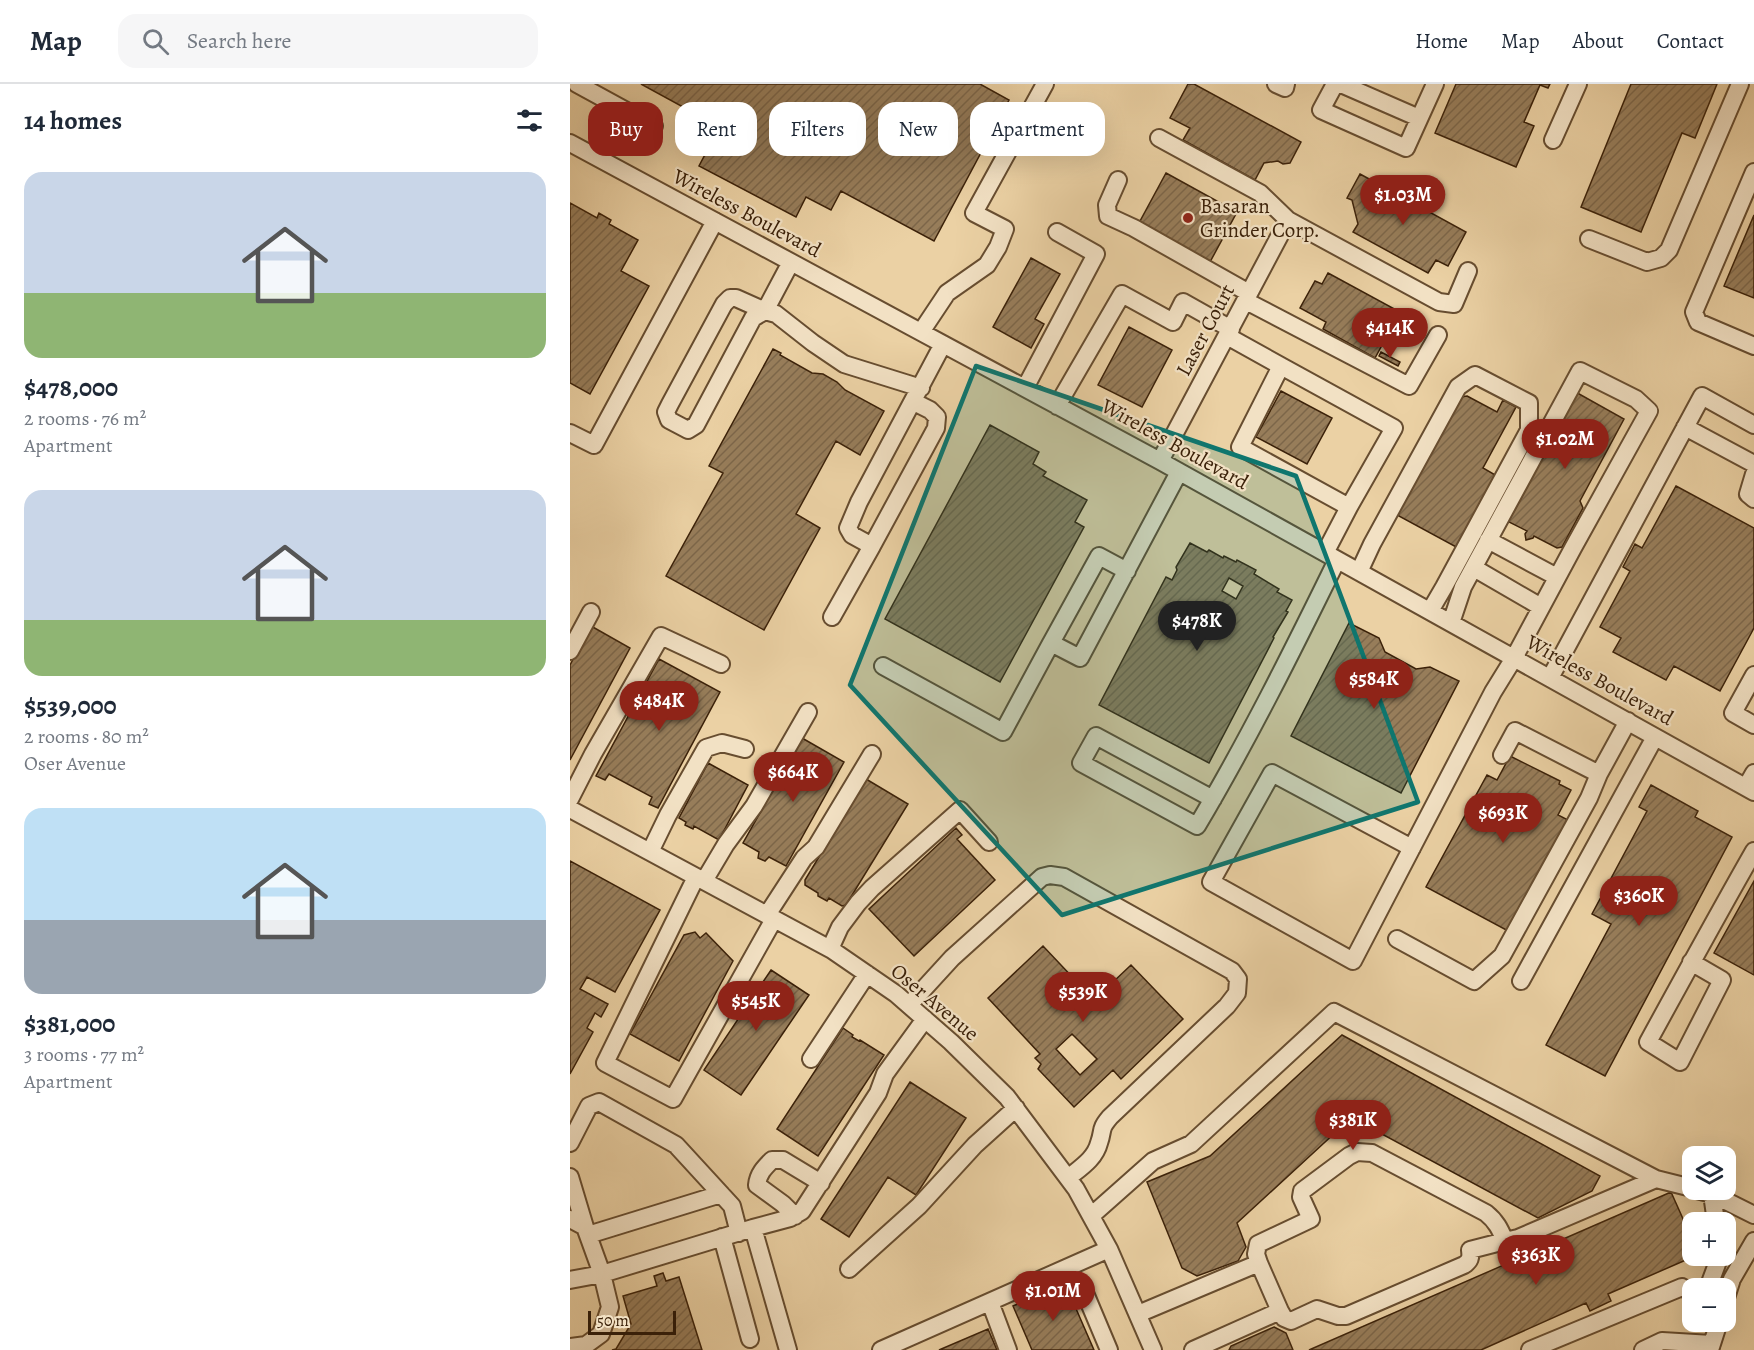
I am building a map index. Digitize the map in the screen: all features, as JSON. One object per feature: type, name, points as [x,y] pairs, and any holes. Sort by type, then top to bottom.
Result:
[{"type":"street","points":[[576,84],[609,102]]},
{"type":"street","points":[[921,332],[947,292],[987,265],[998,247],[1005,229],[974,213],[1045,84]]},
{"type":"street","points":[[1276,84],[1285,88],[1286,84]]},
{"type":"street","points":[[1335,84],[1321,110],[1406,148],[1435,84]]},
{"type":"street","points":[[1341,84],[1419,118]]},
{"type":"street","points":[[1553,140],[1578,84]]},
{"type":"street","points":[[1589,240],[1647,262],[1661,258],[1669,250],[1740,84]]},
{"type":"street","points":[[1159,138],[1260,193],[1288,220],[1439,302],[1454,304],[1468,271]]},
{"type":"street","name":"Wireless Boulevard","points":[[570,143],[1160,461],[1655,737],[1751,784]]},
{"type":"street","points":[[1754,172],[1695,312],[1698,322],[1754,346]]},
{"type":"street","points":[[1118,180],[1107,205],[1108,216],[1144,234],[1248,297],[1409,386],[1438,335]]},
{"type":"street","name":"Laser Court","points":[[1160,461],[1288,220]]},
{"type":"street","points":[[570,432],[594,445],[715,221]]},
{"type":"street","points":[[1025,388],[1096,254],[1057,232]]},
{"type":"street","points":[[791,262],[765,311],[753,318],[696,425],[688,430],[669,420],[666,412],[724,304],[730,298],[736,298],[765,311],[776,314],[844,364],[917,395],[937,417],[936,428],[832,617]]},
{"type":"street","points":[[1058,406],[1122,294],[1173,322],[1183,302],[1281,366],[1394,428],[1349,507],[1290,657],[1213,798],[1197,826],[1081,763],[1096,736],[1213,798]]},
{"type":"street","points":[[872,546],[852,535],[848,528],[859,502],[944,344]]},
{"type":"street","points":[[1281,366],[1240,447],[1349,507]]},
{"type":"street","points":[[1412,848],[1272,772],[1211,882],[1353,961],[1493,693],[1649,411],[1636,399],[1580,371],[1463,587],[1451,623]]},
{"type":"street","points":[[1359,572],[1458,387],[1475,375],[1529,403],[1529,430],[1430,611]]},
{"type":"street","points":[[1550,678],[1702,396],[1754,424]]},
{"type":"street","points":[[1685,428],[1754,464]]},
{"type":"street","points":[[1051,643],[1080,658],[1179,472]]},
{"type":"street","points":[[1754,474],[1748,494],[1754,499]]},
{"type":"street","points":[[1488,540],[1557,577]]},
{"type":"street","points":[[883,666],[1003,732],[1099,556],[1126,571]]},
{"type":"street","points":[[1473,568],[1541,607]]},
{"type":"street","points":[[570,651],[591,612]]},
{"type":"street","points":[[571,808],[593,754],[661,636],[721,664]]},
{"type":"street","points":[[1754,675],[1733,714],[1754,725]]},
{"type":"street","points":[[808,712],[754,806],[700,879],[605,1063],[673,1099],[804,858],[816,847],[873,754]]},
{"type":"street","points":[[1397,939],[1474,981],[1502,956],[1590,798],[1599,774],[1628,721]]},
{"type":"street","points":[[1502,755],[1515,731],[1599,774]]},
{"type":"street","points":[[1521,981],[1655,737]]},
{"type":"street","points":[[650,852],[706,748],[722,743],[745,749]]},
{"type":"street","name":"Oser Avenue","points":[[571,808],[830,949],[896,994],[975,1065],[1016,1108],[1076,1189],[1109,1249],[1152,1350]]},
{"type":"street","points":[[830,949],[840,927],[858,903],[960,810],[989,842]]},
{"type":"street","points":[[1691,962],[1722,980],[1680,1062],[1648,1042],[1691,962],[1754,851]]},
{"type":"street","points":[[909,1005],[952,958],[1042,877],[1050,875],[1064,877],[1232,972],[1238,979],[1237,993],[1227,1006],[1110,1117],[1101,1127],[1099,1144],[1088,1162],[1068,1178]]},
{"type":"street","points":[[811,1059],[867,974]]},
{"type":"street","points":[[1091,1216],[1153,1161],[1191,1144],[1334,1012],[1656,1179],[1682,1186]]},
{"type":"street","points":[[570,1280],[602,1274],[795,1216],[802,1211],[878,1093],[885,1074],[924,1019]]},
{"type":"street","points":[[570,1143],[589,1106],[599,1102],[676,1145],[732,1206],[746,1230],[788,1350]]},
{"type":"street","points":[[849,1269],[919,1206],[975,1145],[1016,1108]]},
{"type":"street","points":[[1505,1241],[1500,1228],[1486,1213],[1372,1153],[1357,1152],[1302,1191],[1301,1197],[1311,1219],[1258,1244],[1256,1254],[1284,1318],[1291,1321],[1317,1309],[1338,1316],[1346,1316],[1464,1265],[1471,1258],[1470,1250],[1518,1238],[1656,1179]]},
{"type":"street","points":[[795,1216],[757,1185],[763,1169],[772,1161],[783,1160],[820,1183]]},
{"type":"street","points":[[570,1177],[602,1274],[610,1307],[601,1334],[586,1346],[570,1347]]},
{"type":"street","points":[[587,1231],[721,1194]]},
{"type":"street","points":[[1721,1200],[1754,1215]]},
{"type":"street","points":[[570,1219],[587,1231]]},
{"type":"street","points":[[722,1237],[750,1339]]},
{"type":"street","points":[[1733,1278],[1754,1241]]},
{"type":"street","points":[[881,1350],[1109,1249]]},
{"type":"street","points":[[1138,1314],[1259,1263]]},
{"type":"street","points":[[1530,1350],[1682,1287]]},
{"type":"street","points":[[1085,1293],[1109,1350]]},
{"type":"street","points":[[990,1302],[1008,1350]]},
{"type":"street","points":[[1194,1350],[1281,1311]]},
{"type":"street","points":[[1643,1350],[1662,1341],[1711,1347],[1716,1332]]},
{"type":"highlighted area","points":[[976,366],[1296,476],[1418,802],[1062,915],[850,685]]},
{"type":"building","points":[[641,84],[980,84],[1009,100],[1008,102],[970,102],[970,156],[979,156],[934,241],[841,191],[831,210],[806,197],[796,217],[699,166],[704,156],[757,156],[757,102],[675,103]]},
{"type":"building","points":[[1188,84],[1194,84],[1301,142],[1290,163],[1283,164],[1278,161],[1264,163],[1255,180],[1183,140],[1190,128],[1170,118]]},
{"type":"building","points":[[1456,84],[1550,84],[1548,88],[1540,85],[1524,122],[1534,126],[1516,167],[1435,133]]},
{"type":"building","points":[[1631,84],[1717,84],[1695,138],[1682,133],[1641,232],[1581,207]]},
{"type":"building","name":"Basaran Grinder Corp.","points":[[1166,173],[1237,212],[1210,262],[1139,223]]},
{"type":"building","points":[[1360,174],[1466,232],[1448,266],[1436,260],[1428,273],[1353,232],[1358,224],[1352,200],[1347,198]]},
{"type":"building","points":[[570,203],[597,218],[599,213],[611,220],[609,224],[638,240],[621,271],[649,286],[590,394],[570,383]]},
{"type":"building","points":[[1754,215],[1754,298],[1724,286]]},
{"type":"building","points":[[1031,258],[1060,274],[1035,319],[1044,324],[1031,348],[993,327]]},
{"type":"building","points":[[1328,273],[1400,312],[1375,358],[1323,329],[1326,322],[1300,308],[1315,281],[1322,284]]},
{"type":"building","points":[[1129,327],[1172,350],[1142,407],[1098,385]]},
{"type":"building","points":[[773,349],[812,373],[823,374],[845,390],[884,411],[860,455],[836,441],[796,514],[820,528],[764,630],[666,576],[723,473],[709,466]]},
{"type":"building","points":[[1381,352],[1400,362],[1398,366],[1379,356]]},
{"type":"building","points":[[1572,390],[1624,419],[1580,501],[1583,508],[1562,547],[1557,548],[1534,536],[1526,540],[1527,531],[1505,520],[1510,511],[1513,513],[1533,476],[1528,472]]},
{"type":"building","points":[[1281,391],[1332,418],[1307,464],[1256,437]]},
{"type":"building","points":[[1467,396],[1497,412],[1503,400],[1516,407],[1483,468],[1497,476],[1458,548],[1397,515],[1461,397]]},
{"type":"building","points":[[990,425],[1039,452],[1033,464],[1046,472],[1043,476],[1087,500],[1075,522],[1084,527],[1000,682],[885,619]]},
{"type":"building","points":[[1676,486],[1754,528],[1754,628],[1720,691],[1674,666],[1666,680],[1613,652],[1621,638],[1600,627],[1630,571],[1623,567],[1635,544],[1642,548]]},
{"type":"building","points":[[1190,543],[1223,558],[1224,556],[1236,562],[1237,560],[1256,570],[1254,574],[1279,589],[1277,592],[1292,600],[1286,611],[1288,612],[1209,763],[1099,705],[1166,577],[1172,580],[1177,570],[1176,567]],"holes":[[[1229,578],[1243,586],[1236,599],[1222,591]]]},
{"type":"building","points":[[1349,623],[1379,638],[1385,652],[1416,669],[1430,667],[1459,681],[1401,793],[1291,736]]},
{"type":"building","points":[[591,626],[630,648],[570,760],[570,665]]},
{"type":"building","points":[[659,659],[720,692],[658,808],[649,804],[652,797],[609,774],[605,780],[596,776]]},
{"type":"building","points":[[802,738],[844,762],[786,866],[769,857],[765,861],[758,858],[759,852],[743,843]]},
{"type":"building","points":[[1510,756],[1560,781],[1559,784],[1571,790],[1558,815],[1570,821],[1510,932],[1426,887],[1487,775],[1497,780]]},
{"type":"building","points":[[708,763],[748,785],[719,840],[694,826],[693,829],[685,825],[686,822],[679,818]]},
{"type":"building","points":[[866,779],[908,804],[846,905],[842,906],[829,898],[827,901],[818,896],[818,893],[805,885],[805,880]]},
{"type":"building","points":[[1651,785],[1698,811],[1695,817],[1732,837],[1605,1076],[1546,1045],[1611,924],[1592,914],[1647,811],[1639,807]]},
{"type":"building","points":[[956,828],[962,835],[957,839],[995,880],[914,956],[869,909]]},
{"type":"building","points":[[570,861],[660,910],[615,992],[587,977],[580,989],[608,1004],[601,1017],[595,1013],[587,1028],[593,1032],[570,1074]]},
{"type":"building","points":[[1754,881],[1754,975],[1714,953]]},
{"type":"building","points":[[695,932],[700,938],[706,933],[733,961],[679,1061],[630,1034],[684,935]]},
{"type":"building","points":[[1043,946],[1094,1000],[1131,965],[1183,1019],[1121,1079],[1113,1070],[1074,1107],[1038,1069],[1041,1064],[1035,1058],[1040,1054],[988,998]],"holes":[[[1072,1034],[1097,1059],[1080,1075],[1056,1049]]]},
{"type":"building","points":[[771,970],[809,995],[741,1095],[704,1070]]},
{"type":"building","points":[[843,1028],[853,1035],[852,1037],[884,1055],[818,1156],[777,1129]]},
{"type":"building","points":[[1342,1035],[1600,1176],[1592,1191],[1538,1218],[1356,1120],[1349,1120],[1237,1223],[1246,1247],[1238,1261],[1197,1276],[1182,1268],[1147,1182],[1210,1156]]},
{"type":"building","points":[[910,1082],[966,1118],[916,1195],[888,1177],[849,1237],[821,1219]]},
{"type":"building","points":[[1671,1192],[1682,1217],[1682,1262],[1608,1294],[1611,1301],[1590,1311],[1586,1303],[1481,1350],[1309,1350]]},
{"type":"building","points":[[663,1273],[666,1281],[679,1277],[702,1350],[612,1350],[616,1349],[631,1324],[623,1296],[657,1286],[654,1276]]},
{"type":"building","points":[[1062,1285],[1067,1288],[1094,1350],[1032,1350],[1013,1306]]},
{"type":"building","points":[[1274,1327],[1286,1333],[1293,1350],[1229,1350],[1231,1346]]},
{"type":"building","points":[[988,1329],[997,1350],[939,1350]]},
{"type":"place","name":"Basaran Grinder Corp.","points":[[1188,218]]}]
